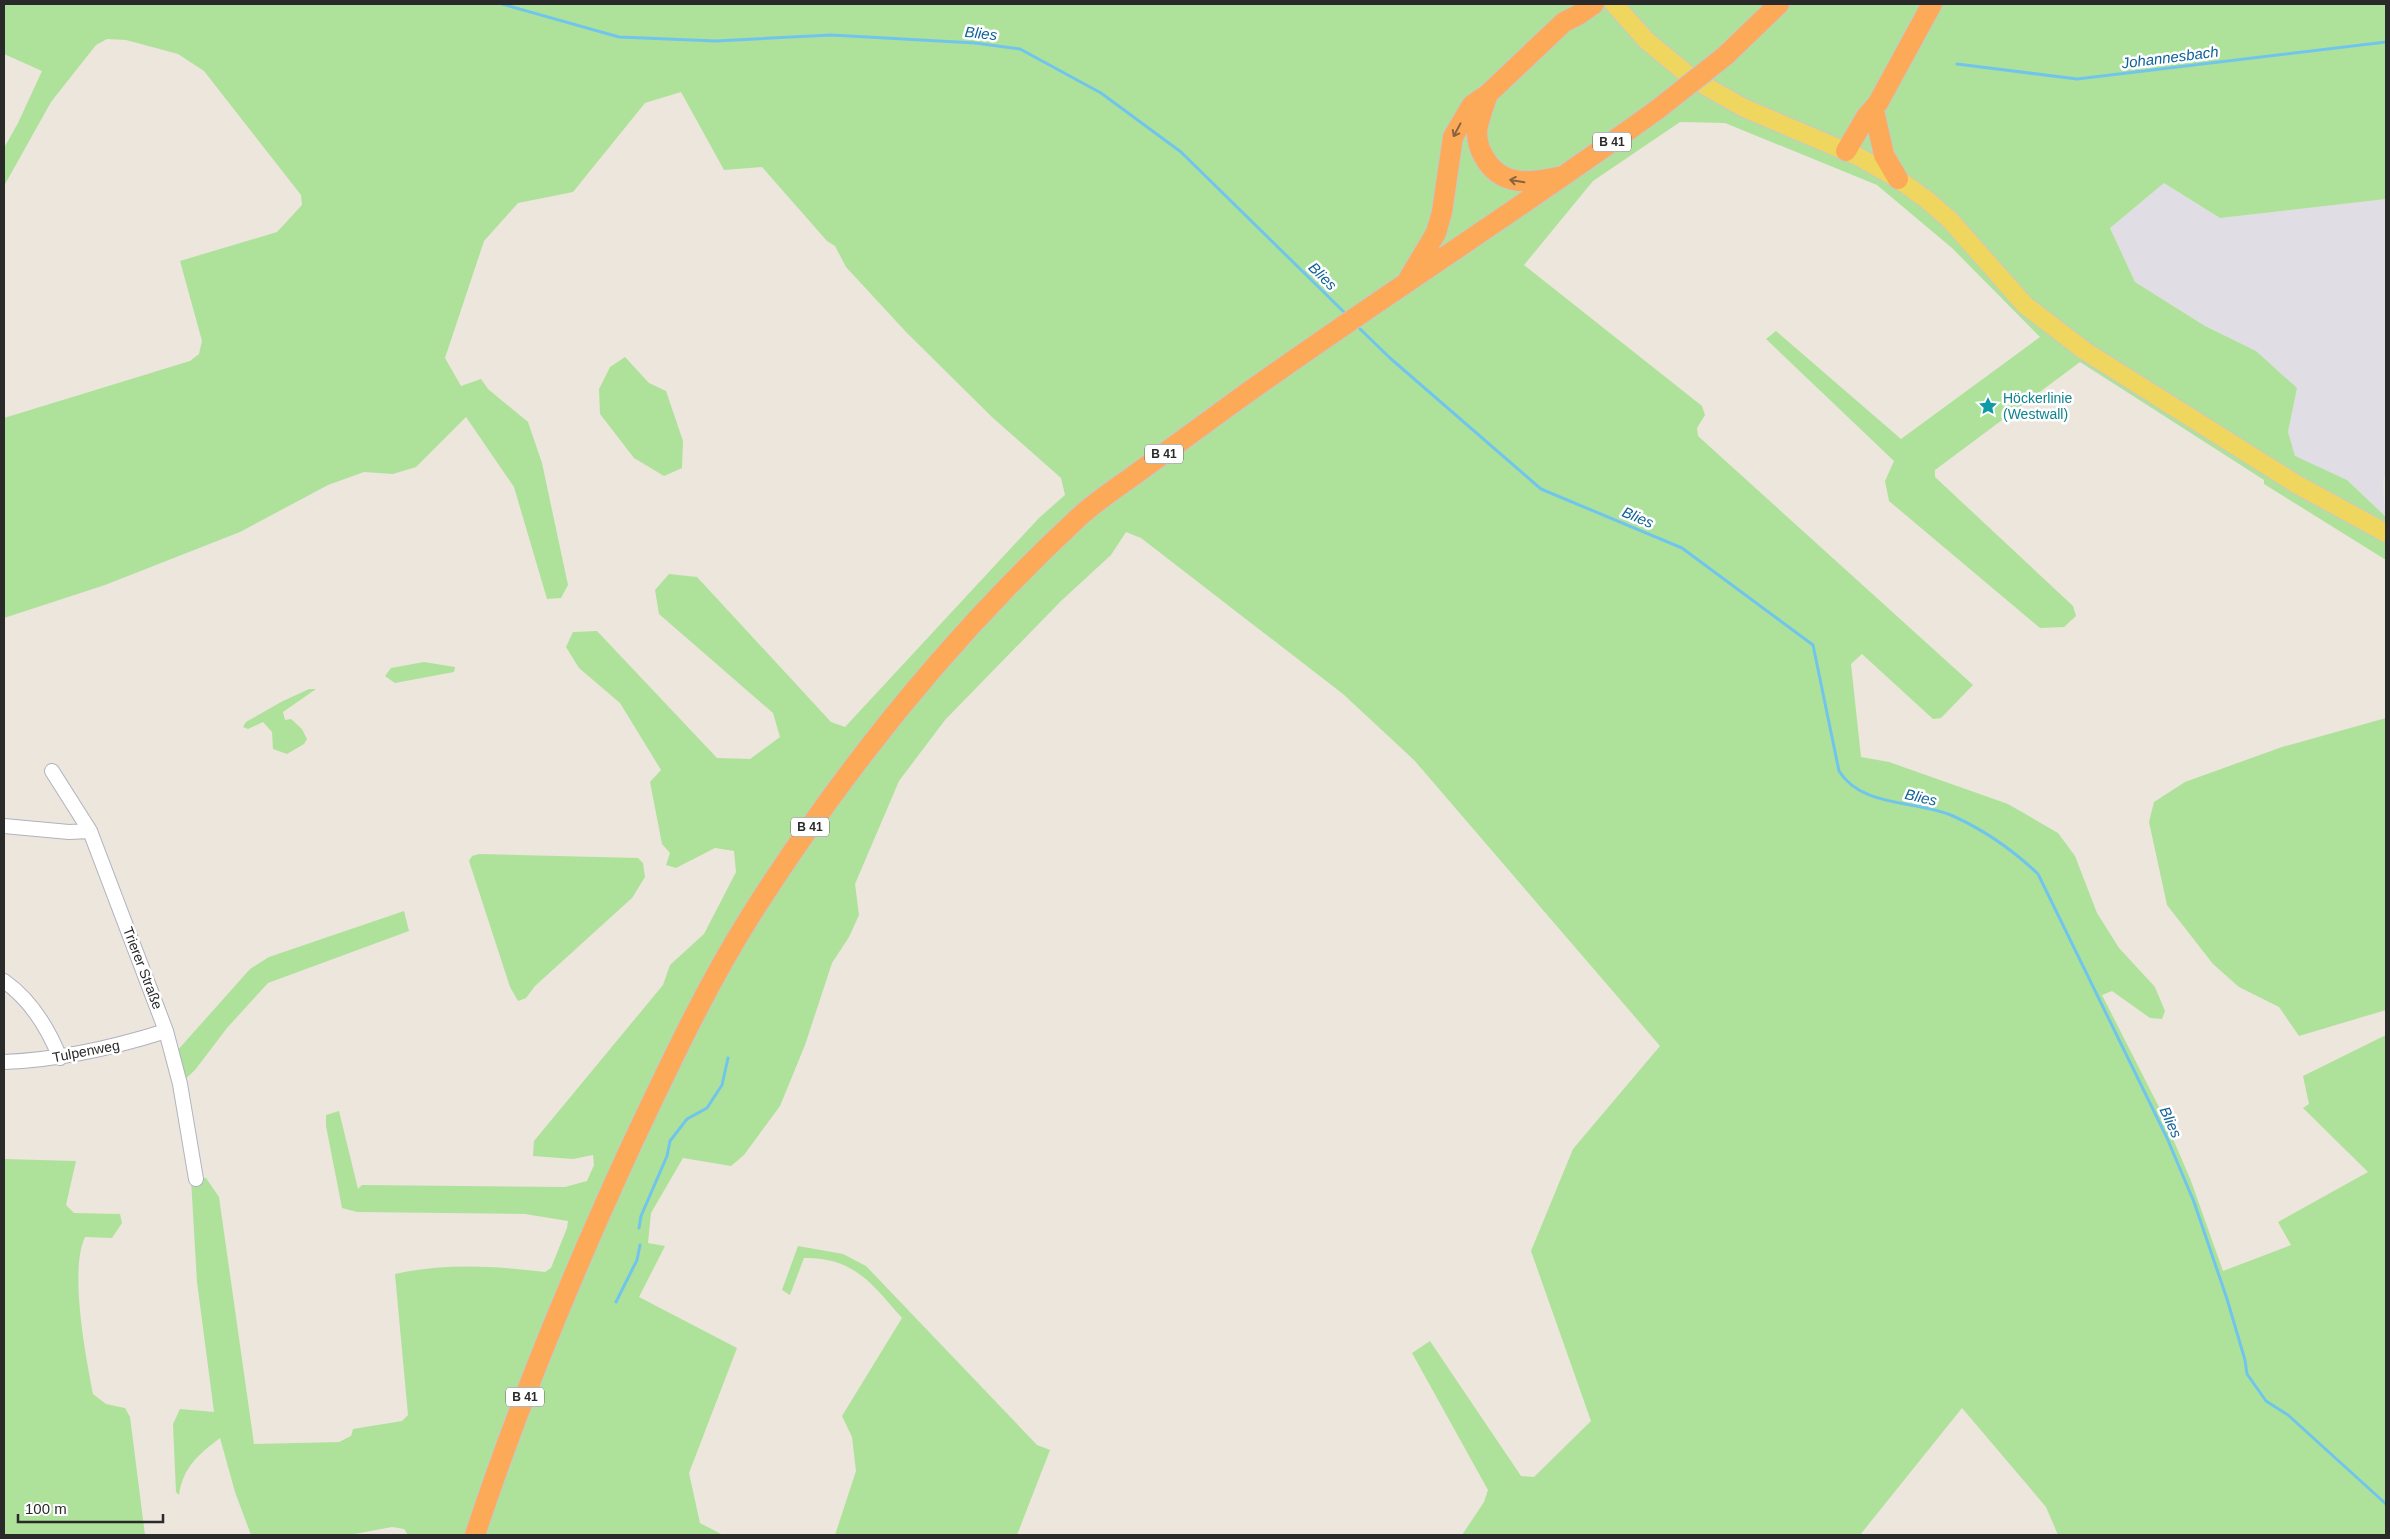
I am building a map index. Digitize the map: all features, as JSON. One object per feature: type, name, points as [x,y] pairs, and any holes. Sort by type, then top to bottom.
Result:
[{"type":"highway","points":[[1403,284],[1436,233],[1442,212],[1453,137],[1472,106],[1488,94],[1570,8],[1578,15],[1594,4]]},
{"type":"highway","name":"B 41","points":[[476,1535],[509,1439],[581,1261],[610,1192],[686,1032],[749,918],[797,846],[859,758],[934,669],[1002,594],[1082,513],[1403,284],[1565,176],[1658,109],[1726,56],[1779,4]]},
{"type":"highway","points":[[1852,153],[1932,4]]},
{"type":"highway","points":[[1488,94],[1477,133],[1479,148],[1487,162],[1499,175],[1515,182],[1534,182],[1565,176]]},
{"type":"highway","points":[[1876,109],[1884,155],[1898,179]]},
{"type":"main road","points":[[1614,4],[1648,41],[1693,79],[1744,108],[1852,153],[1898,179],[1950,220],[2025,305],[2060,334],[2281,474],[2386,533]]},
{"type":"street","name":"Trierer Straße","points":[[52,771],[90,831],[166,1031],[183,1102],[196,1179]]},
{"type":"street","points":[[4,826],[70,832],[90,831]]},
{"type":"street","points":[[4,981],[14,988],[44,1023],[60,1058]]},
{"type":"street","name":"Tulpenweg","points":[[4,1062],[60,1058],[94,1052],[166,1031]]},
{"type":"shaded area","points":[[2164,183],[2220,218],[2386,199],[2386,469],[2383,484],[2385,516],[2347,480],[2295,457],[2288,432],[2297,388],[2256,351],[2205,326],[2135,282],[2110,228]]},
{"type":"green space","points":[[4,4],[2386,4],[2386,199],[2220,218],[2164,183],[2110,228],[2135,282],[2205,326],[2256,351],[2297,388],[2288,432],[2295,456],[2347,480],[2386,517],[2386,560],[2264,484],[2264,480],[2080,362],[1935,470],[1935,477],[2073,606],[2076,616],[2064,627],[2040,628],[1889,501],[1885,481],[1894,461],[1766,339],[1776,331],[1901,439],[2040,337],[1952,248],[1877,185],[1725,123],[1680,122],[1593,181],[1524,265],[1702,406],[1705,415],[1697,428],[1698,436],[1973,685],[1941,718],[1933,719],[1862,654],[1851,664],[1861,757],[1889,762],[2008,804],[2058,833],[2075,856],[2097,913],[2119,948],[2155,987],[2165,1011],[2162,1019],[2150,1018],[2112,991],[2102,995],[2162,1113],[2191,1181],[2223,1271],[2291,1245],[2278,1222],[2368,1172],[2303,1108],[2309,1104],[2303,1076],[2386,1035],[2386,1535],[2058,1535],[2046,1507],[1962,1408],[1860,1535],[1462,1535],[1484,1502],[1488,1490],[1412,1353],[1430,1341],[1521,1476],[1534,1477],[1591,1421],[1531,1251],[1573,1149],[1660,1046],[1414,760],[1343,694],[1141,538],[1126,532],[1111,555],[1061,601],[945,720],[899,781],[855,884],[859,915],[849,937],[832,963],[805,1045],[780,1106],[744,1155],[731,1166],[683,1158],[651,1213],[648,1243],[665,1246],[639,1297],[737,1348],[689,1473],[700,1523],[723,1535],[408,1535],[404,1529],[392,1527],[349,1535],[251,1535],[235,1492],[220,1438],[193,1462],[184,1477],[179,1495],[176,1492],[173,1424],[180,1409],[214,1412],[197,1282],[191,1179],[206,1178],[219,1197],[254,1444],[339,1442],[351,1436],[353,1429],[402,1421],[408,1415],[395,1274],[451,1267],[507,1268],[545,1272],[551,1268],[568,1221],[525,1214],[357,1212],[342,1208],[326,1126],[326,1115],[339,1111],[358,1189],[362,1185],[565,1187],[587,1181],[594,1165],[593,1155],[573,1159],[533,1156],[534,1141],[663,985],[670,965],[704,934],[736,872],[734,851],[715,848],[676,868],[666,865],[670,853],[662,844],[650,782],[661,770],[620,703],[579,668],[566,647],[573,632],[597,631],[717,758],[750,759],[780,737],[773,713],[659,614],[655,590],[669,574],[697,577],[831,722],[845,727],[1039,518],[1065,495],[1061,478],[993,418],[907,333],[846,267],[835,246],[827,241],[762,167],[724,170],[681,92],[645,103],[573,192],[518,203],[484,241],[445,358],[461,386],[481,379],[488,389],[528,422],[542,463],[568,585],[561,598],[547,599],[514,487],[466,417],[416,467],[393,474],[364,472],[328,485],[240,532],[105,585],[4,618],[4,418],[190,361],[199,354],[202,341],[180,261],[277,232],[302,205],[301,195],[204,71],[178,54],[126,40],[107,39],[96,45],[51,102],[4,186],[4,148],[42,71],[4,54]]},
{"type":"green space","points":[[625,357],[649,383],[666,391],[683,441],[682,468],[664,476],[634,458],[600,414],[599,389],[610,367]]},
{"type":"green space","points":[[424,662],[455,667],[454,672],[395,683],[385,676],[391,668]]},
{"type":"green space","points":[[309,689],[316,689],[283,712],[285,720],[291,719],[302,729],[307,739],[304,744],[287,754],[273,749],[272,732],[263,722],[248,729],[243,727],[246,722]]},
{"type":"green space","points":[[2386,718],[2386,1010],[2299,1036],[2279,1007],[2239,987],[2213,964],[2167,905],[2149,822],[2154,802],[2185,782],[2282,747]]},
{"type":"green space","points":[[479,854],[638,858],[643,863],[645,877],[632,898],[535,986],[526,998],[518,1001],[510,987],[469,861],[472,856]]},
{"type":"green space","points":[[404,911],[409,931],[268,983],[227,1028],[195,1070],[183,1081],[176,1052],[250,969],[269,957]]},
{"type":"green space","points":[[4,1159],[76,1161],[66,1205],[74,1213],[120,1214],[122,1223],[112,1238],[85,1237],[80,1252],[80,1314],[93,1394],[106,1404],[125,1408],[130,1417],[145,1535],[4,1535]]},
{"type":"green space","points":[[798,1246],[843,1254],[866,1266],[1037,1445],[1050,1450],[1017,1535],[835,1535],[856,1471],[852,1437],[842,1416],[902,1318],[871,1284],[849,1268],[836,1262],[804,1258],[790,1295],[782,1290]]},
{"type":"waterway","name":"Blies","points":[[502,4],[619,37],[716,41],[831,35],[975,43],[1020,49],[1101,93],[1181,152],[1346,314]]},
{"type":"waterway","name":"Johannesbach","points":[[1957,64],[2077,79],[2386,42]]},
{"type":"waterway","name":"Blies","points":[[1357,326],[1390,358],[1541,489],[1682,548],[1813,645],[1839,771],[1849,783],[1875,797],[1923,807],[1953,816],[1998,842],[2038,874],[2167,1138],[2194,1202],[2227,1299],[2245,1360],[2247,1374],[2266,1401],[2288,1415],[2386,1504]]},
{"type":"waterway","points":[[639,1228],[641,1216],[667,1156],[670,1141],[687,1119],[707,1108],[722,1085],[728,1058]]},
{"type":"waterway","points":[[616,1302],[637,1260],[640,1245]]},
{"type":"place","name":"Höckerlinie (Westwall)","points":[[1988,406]]}]
